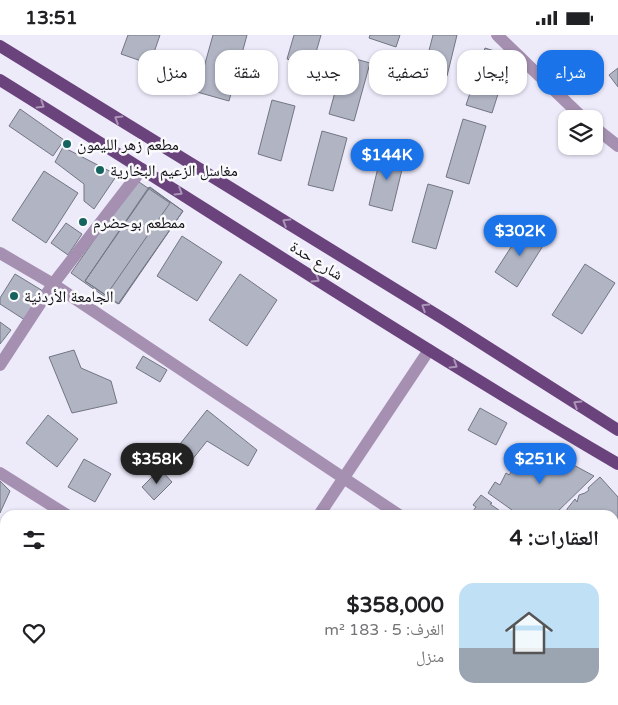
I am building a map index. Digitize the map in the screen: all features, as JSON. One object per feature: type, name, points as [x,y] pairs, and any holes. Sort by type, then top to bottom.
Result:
[{"type":"main road","name":"شارع حدة","points":[[0,46],[445,319],[618,430]]},
{"type":"main road","name":"شارع حدة","points":[[0,79],[429,350],[618,464]]},
{"type":"street","points":[[497,35],[575,110]]},
{"type":"street","points":[[603,134],[618,146]]},
{"type":"street","points":[[0,365],[53,284],[142,169]]},
{"type":"street","points":[[0,253],[53,284],[391,510]]},
{"type":"street","points":[[322,510],[429,350]]},
{"type":"street","points":[[0,473],[58,510]]},
{"type":"building","points":[[128,35],[160,35],[155,50],[138,50],[138,60],[121,54]]},
{"type":"building","points":[[213,35],[247,35],[243,50],[215,50],[215,95],[231,95],[229,101],[205,94],[205,64]]},
{"type":"building","points":[[294,35],[321,35],[317,50],[290,50]]},
{"type":"building","points":[[370,35],[400,35],[396,47],[369,38]]},
{"type":"building","points":[[433,35],[457,35],[447,76],[447,50],[429,50]]},
{"type":"building","points":[[359,60],[369,63],[354,121],[329,114],[334,95],[359,95]]},
{"type":"building","points":[[618,68],[618,87],[609,75]]},
{"type":"building","points":[[469,95],[498,95],[492,113],[466,105]]},
{"type":"building","points":[[272,100],[295,106],[281,161],[258,154]]},
{"type":"building","points":[[20,109],[64,140],[53,156],[9,126]]},
{"type":"building","points":[[463,119],[486,126],[469,184],[446,177]]},
{"type":"building","points":[[322,131],[347,138],[333,191],[308,185]]},
{"type":"building","points":[[63,147],[117,175],[94,209],[84,201],[84,184],[55,162]]},
{"type":"building","points":[[382,151],[405,157],[392,211],[369,205]]},
{"type":"building","points":[[44,171],[78,193],[46,243],[12,220]]},
{"type":"building","points":[[136,180],[170,203],[105,297],[71,273]]},
{"type":"building","points":[[428,184],[453,191],[436,249],[412,242]]},
{"type":"building","points":[[149,187],[183,211],[118,304],[85,281]]},
{"type":"building","points":[[150,187],[183,211],[119,304],[85,281]]},
{"type":"building","points":[[66,223],[82,234],[68,255],[51,243]]},
{"type":"building","points":[[524,227],[546,241],[517,287],[495,272]]},
{"type":"building","points":[[182,236],[222,262],[197,301],[157,276]]},
{"type":"building","points":[[585,264],[615,283],[582,334],[552,315]]},
{"type":"building","points":[[15,274],[43,291],[25,320],[0,304],[0,298]]},
{"type":"building","points":[[240,274],[277,300],[247,346],[209,320]]},
{"type":"building","points":[[0,322],[11,330],[0,344]]},
{"type":"building","points":[[74,350],[81,368],[111,381],[117,403],[72,413],[49,357]]},
{"type":"building","points":[[143,356],[167,370],[160,382],[136,368]]},
{"type":"building","points":[[480,408],[507,423],[496,445],[468,430]]},
{"type":"building","points":[[207,410],[257,450],[248,466],[207,441],[180,475],[165,463]]},
{"type":"building","points":[[48,415],[78,439],[57,467],[26,443]]},
{"type":"building","points":[[542,448],[594,476],[559,510],[512,510],[488,493],[495,482],[500,485],[506,473],[509,475],[515,467]]},
{"type":"building","points":[[84,459],[111,474],[95,502],[68,487]]},
{"type":"building","points":[[160,469],[172,482],[154,500],[142,487]]},
{"type":"building","points":[[600,477],[618,497],[618,510],[567,510],[575,499],[577,502],[579,495],[589,490],[588,488]]},
{"type":"building","points":[[0,481],[10,491],[0,510]]},
{"type":"building","points":[[481,495],[499,510],[474,510],[476,507],[473,505]]},
{"type":"place","name":"مطعم زهر الليمون","points":[[67,144]]},
{"type":"place","name":"مغاسل الزعيم البخارية","points":[[100,170]]},
{"type":"place","name":"ممطعم بوحضرم","points":[[83,222]]},
{"type":"place","name":"الجامعة الأردنية","points":[[14,296]]}]
